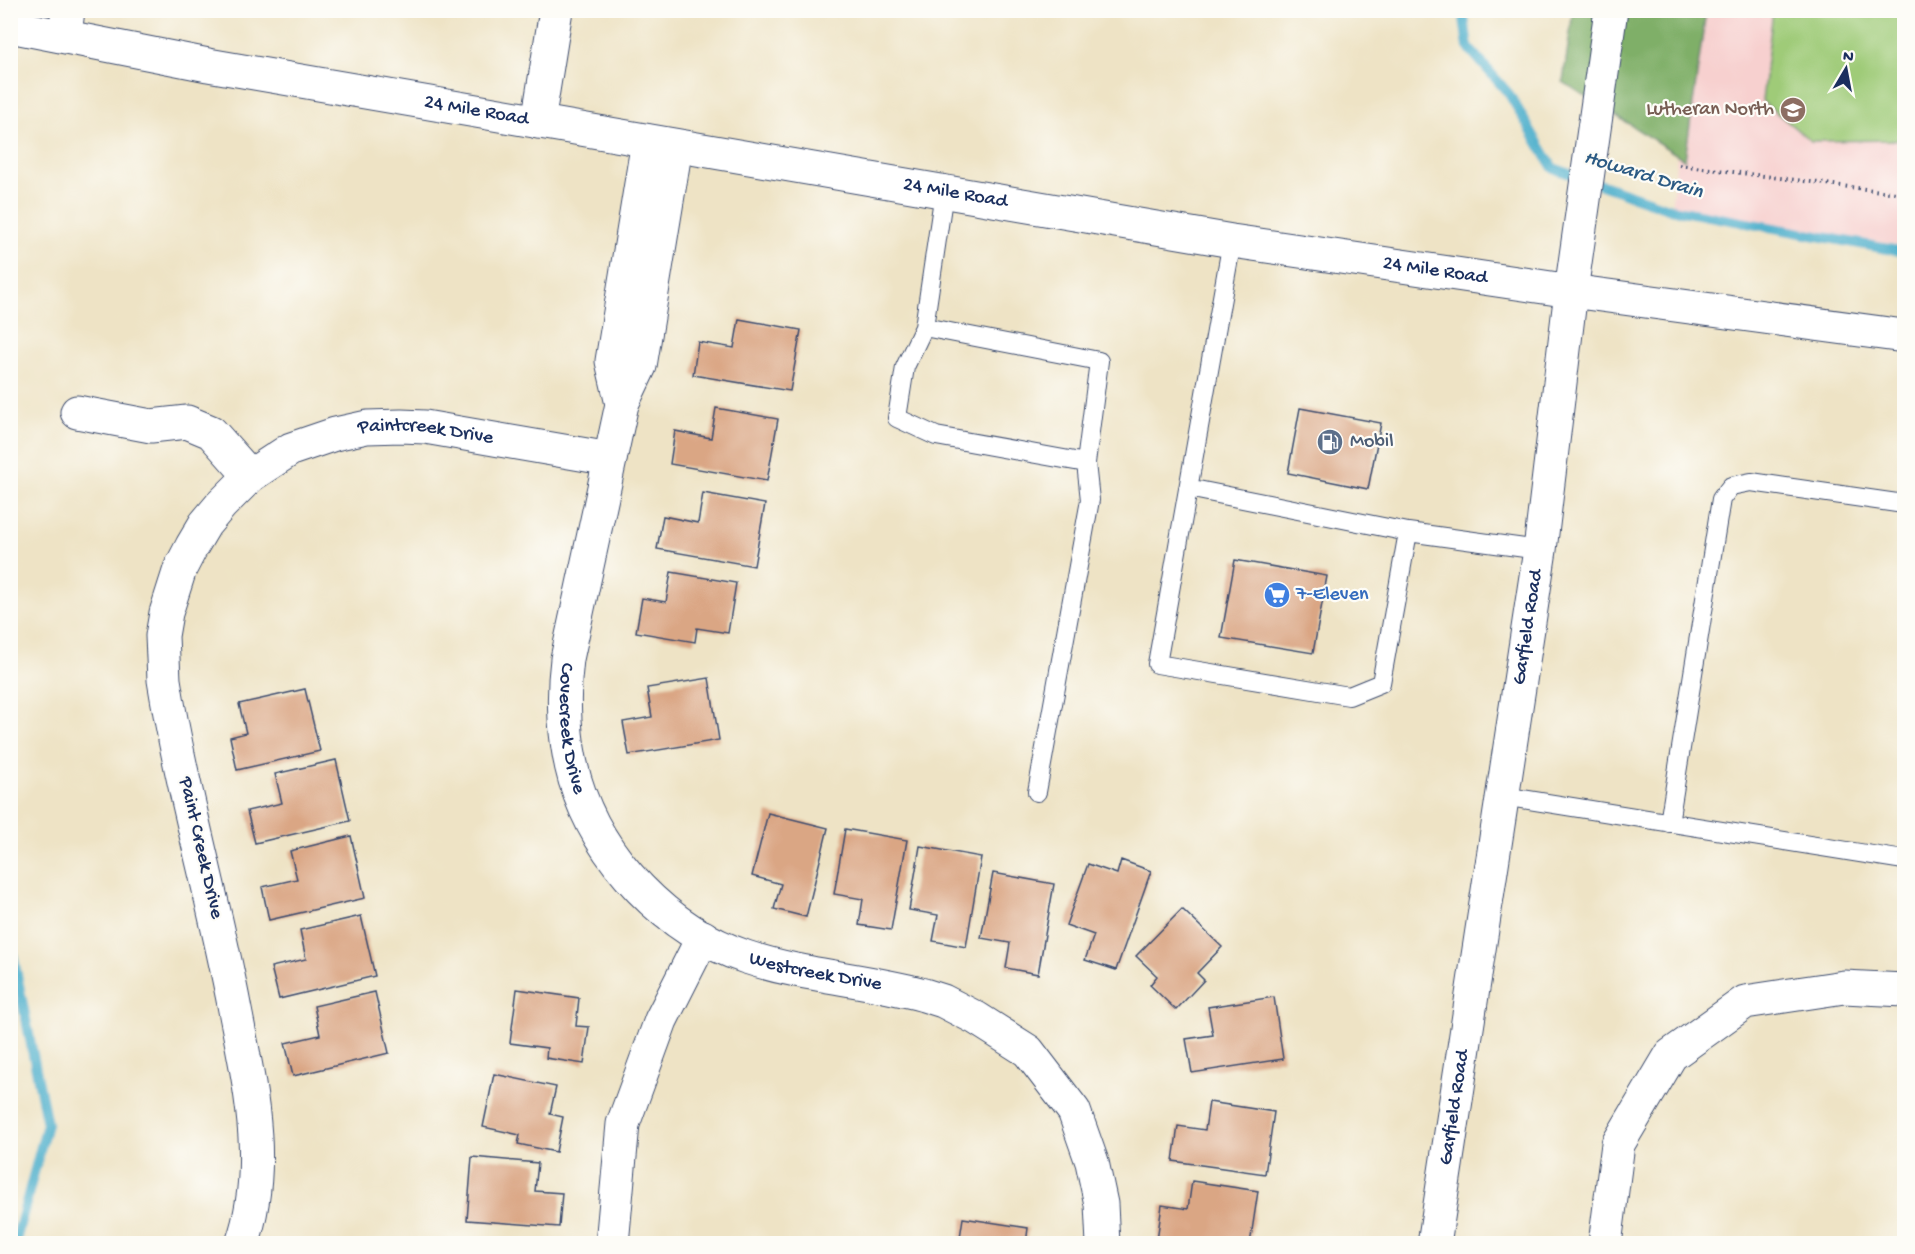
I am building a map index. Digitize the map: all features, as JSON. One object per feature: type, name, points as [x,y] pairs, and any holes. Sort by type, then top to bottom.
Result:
[{"type":"street","points":[[538,123],[556,10]]},
{"type":"street","name":"Garfield Road","points":[[1434,1244],[1540,550],[1571,291],[1611,10]]},
{"type":"street","name":"24 Mile Road","points":[[10,26],[67,23],[208,65],[1232,241],[1571,291],[1905,336]]},
{"type":"street","name":"Covecreek Drive","points":[[662,143],[639,291],[640,366],[622,404],[610,459],[565,675],[565,712],[575,780],[600,834],[624,868],[653,901],[702,937]]},
{"type":"street","points":[[76,412],[151,426],[187,422],[211,432],[250,476]]},
{"type":"street","name":"Paintcreek Drive","points":[[250,476],[291,449],[335,434],[367,427],[424,427],[610,459]]},
{"type":"street","name":"Paint Creek Drive","points":[[242,1244],[254,1189],[257,1147],[252,1097],[228,973],[167,702],[162,636],[172,591],[192,546],[205,524],[250,476]]},
{"type":"street","points":[[612,1244],[623,1124],[661,1020],[702,937]]},
{"type":"street","name":"Westcreek Drive","points":[[702,937],[746,957],[924,994],[976,1018],[1028,1051],[1074,1111],[1092,1162],[1101,1204],[1103,1244]]},
{"type":"street","points":[[1605,1244],[1618,1144],[1671,1056],[1745,1002],[1844,987],[1905,990]]},
{"type":"lane","points":[[944,192],[924,327],[904,367],[897,417],[936,436],[1086,463]]},
{"type":"lane","points":[[1232,241],[1157,664],[1349,696],[1381,683],[1408,532]]},
{"type":"lane","points":[[924,327],[1099,361],[1086,463],[1090,500],[1037,792]]},
{"type":"lane","points":[[1669,823],[1721,499],[1731,486],[1750,482],[1905,504]]},
{"type":"lane","points":[[1188,488],[1408,532],[1540,550]]},
{"type":"lane","points":[[1503,796],[1905,860]]},
{"type":"path","points":[[1679,165],[1905,194]]},
{"type":"shaded area","name":"Lutheran North","points":[[1693,11],[1904,11],[1904,246],[1671,209]]},
{"type":"green space","points":[[1573,11],[1706,11],[1685,160],[1563,82]]},
{"type":"green space","points":[[1773,11],[1904,11],[1904,140],[1811,141],[1762,101]]},
{"type":"building","points":[[739,319],[801,330],[790,391],[693,375],[698,342],[734,348]]},
{"type":"building","points":[[716,408],[778,419],[767,481],[670,464],[675,431],[711,438]]},
{"type":"building","points":[[1300,408],[1381,423],[1368,489],[1288,473]]},
{"type":"building","points":[[703,493],[765,504],[754,566],[657,549],[663,516],[698,523]]},
{"type":"building","points":[[1235,560],[1327,576],[1313,653],[1221,638]]},
{"type":"building","points":[[671,572],[736,583],[728,633],[697,628],[695,642],[636,632],[642,598],[666,602]]},
{"type":"building","points":[[709,678],[719,740],[629,755],[623,722],[652,717],[647,688]]},
{"type":"building","points":[[305,689],[320,751],[237,770],[230,737],[246,733],[239,704]]},
{"type":"building","points":[[336,760],[350,821],[255,843],[247,811],[282,803],[275,774]]},
{"type":"building","points":[[768,813],[828,828],[806,917],[774,909],[781,884],[752,876]]},
{"type":"building","points":[[845,829],[907,840],[891,930],[859,925],[863,899],[834,894]]},
{"type":"building","points":[[351,836],[365,898],[269,920],[262,887],[297,879],[290,851]]},
{"type":"building","points":[[920,846],[981,857],[966,947],[933,941],[938,915],[909,910]]},
{"type":"building","points":[[1121,860],[1151,871],[1116,970],[1085,960],[1094,935],[1066,925],[1088,864],[1117,874]]},
{"type":"building","points":[[993,873],[1054,884],[1038,974],[1006,968],[1010,943],[981,938]]},
{"type":"building","points":[[1182,909],[1222,947],[1197,973],[1204,980],[1176,1010],[1150,985],[1157,976],[1136,956]]},
{"type":"building","points":[[361,916],[375,976],[279,999],[271,967],[306,959],[300,930]]},
{"type":"building","points":[[517,989],[579,998],[576,1026],[589,1027],[584,1064],[546,1058],[547,1048],[510,1043]]},
{"type":"building","points":[[375,992],[389,1053],[293,1076],[285,1043],[320,1035],[314,1006]]},
{"type":"building","points":[[1274,997],[1283,1059],[1192,1073],[1186,1039],[1213,1035],[1208,1007]]},
{"type":"building","points":[[494,1074],[556,1087],[550,1114],[563,1117],[556,1152],[518,1144],[520,1135],[483,1127]]},
{"type":"building","points":[[1209,1102],[1274,1112],[1265,1174],[1173,1161],[1178,1126],[1205,1130]]},
{"type":"building","points":[[472,1157],[538,1163],[535,1191],[562,1193],[559,1227],[467,1220]]},
{"type":"building","points":[[1192,1181],[1258,1191],[1250,1244],[1182,1244],[1157,1240],[1162,1205],[1188,1209]]},
{"type":"building","points":[[963,1218],[1028,1228],[1026,1244],[959,1244]]},
{"type":"waterway","name":"Howard Drain","points":[[1463,10],[1468,47],[1509,94],[1553,168],[1671,209],[1904,252]]},
{"type":"waterway","points":[[10,940],[47,1124],[15,1244]]},
{"type":"place","name":"Lutheran North","points":[[1793,110]]},
{"type":"place","name":"Mobil","points":[[1330,442]]},
{"type":"place","name":"7-Eleven","points":[[1277,595]]}]
